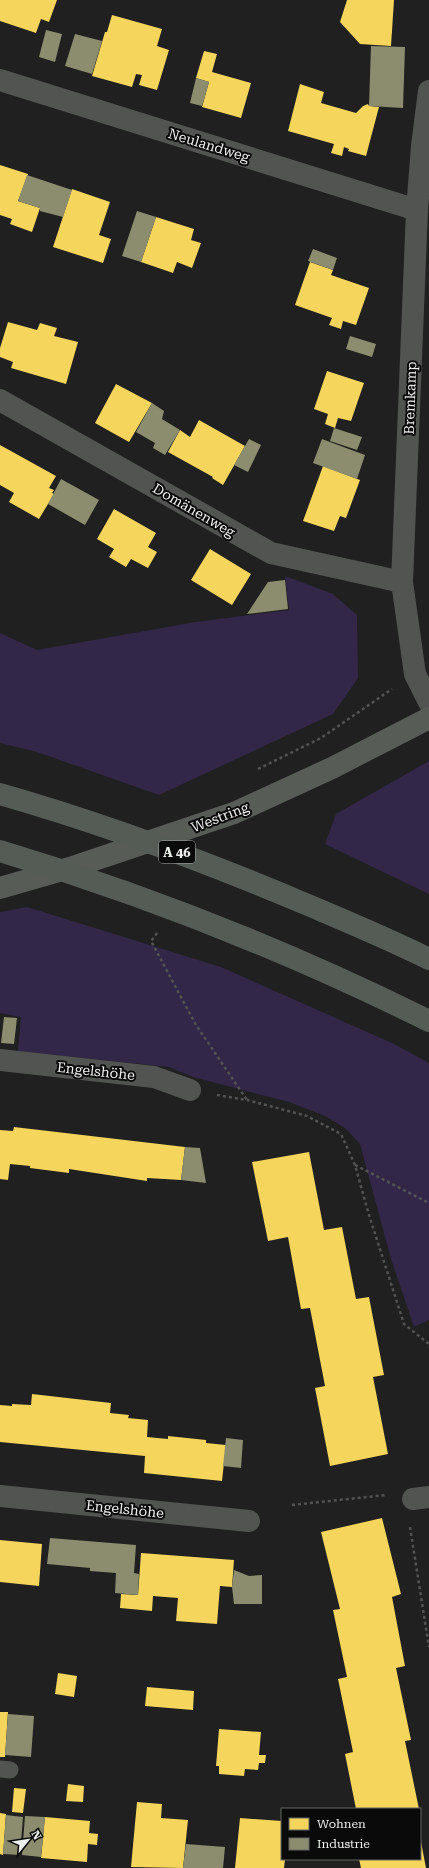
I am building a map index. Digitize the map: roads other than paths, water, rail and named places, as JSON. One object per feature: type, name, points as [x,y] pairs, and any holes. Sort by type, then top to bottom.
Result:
[{"type":"highway","name":"A 46","points":[[0,794],[145,840],[248,879],[429,959]]},
{"type":"highway","points":[[0,852],[144,899],[247,939],[395,1004],[429,1021]]},
{"type":"main road","name":"Westring","points":[[0,888],[73,867],[234,813],[332,768],[429,718]]},
{"type":"street","name":"Neulandweg","points":[[0,80],[417,210]]},
{"type":"street","name":"Bremkamp","points":[[429,91],[422,146],[417,210],[402,582],[415,674],[429,702]]},
{"type":"street","name":"Domänenweg","points":[[0,400],[271,553],[402,582]]},
{"type":"street","name":"Engelshöhe","points":[[0,1060],[154,1077],[190,1090]]},
{"type":"street","name":"Engelshöhe","points":[[0,1496],[249,1521]]}]
